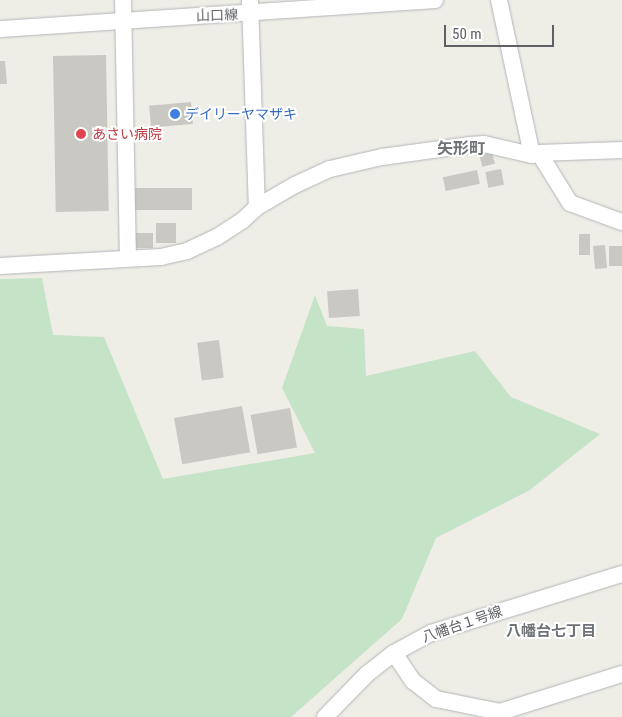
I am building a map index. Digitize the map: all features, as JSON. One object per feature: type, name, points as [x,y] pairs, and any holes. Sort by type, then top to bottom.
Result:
[{"type":"street","points":[[123,0],[128,258]]},
{"type":"street","name":"山口線","points":[[0,29],[250,7],[434,0]]},
{"type":"street","points":[[499,0],[535,154],[570,204],[622,222]]},
{"type":"street","points":[[250,7],[257,207]]},
{"type":"street","points":[[0,266],[128,258],[187,251],[217,238],[242,222],[257,207],[330,169],[382,157],[484,144],[535,154],[622,150]]},
{"type":"street","name":"八幡台１号線","points":[[327,716],[368,674],[394,653],[431,633],[622,574]]},
{"type":"street","points":[[394,653],[413,681],[436,699],[500,712],[622,674]]},
{"type":"green space","points":[[42,278],[53,335],[104,337],[163,479],[315,453],[282,388],[315,295],[327,326],[364,329],[366,376],[475,351],[511,397],[600,434],[530,490],[436,538],[402,619],[291,717],[0,717],[0,279]]},
{"type":"building","name":"あさい病院","points":[[106,55],[109,211],[56,212],[53,56]]},
{"type":"building","points":[[0,61],[5,61],[7,84],[0,84]]},
{"type":"building","points":[[191,102],[193,124],[151,128],[149,106]]},
{"type":"building","points":[[492,152],[495,164],[482,167],[479,155]]},
{"type":"building","points":[[501,169],[504,185],[488,188],[485,172]]},
{"type":"building","points":[[477,170],[480,184],[446,191],[443,177]]},
{"type":"building","points":[[134,188],[192,188],[192,210],[134,210]]},
{"type":"building","points":[[156,223],[176,223],[176,243],[156,243]]},
{"type":"building","points":[[134,233],[153,233],[153,248],[134,248]]},
{"type":"building","points":[[579,234],[590,234],[590,255],[579,255]]},
{"type":"building","points":[[605,245],[607,268],[595,269],[593,246]]},
{"type":"building","points":[[609,246],[622,246],[622,266],[609,266]]},
{"type":"building","points":[[358,289],[360,316],[329,318],[327,291]]},
{"type":"building","points":[[219,340],[224,378],[202,380],[197,343]]},
{"type":"building","points":[[242,406],[250,452],[182,464],[174,418]]},
{"type":"building","points":[[290,408],[297,447],[258,454],[251,415]]},
{"type":"place","name":"デイリーヤマザキ","points":[[175,114]]},
{"type":"place","name":"あさい病院","points":[[81,134]]},
{"type":"district","name":"矢形町","points":[[461,149]]},
{"type":"district","name":"八幡台七丁目","points":[[551,632]]}]
